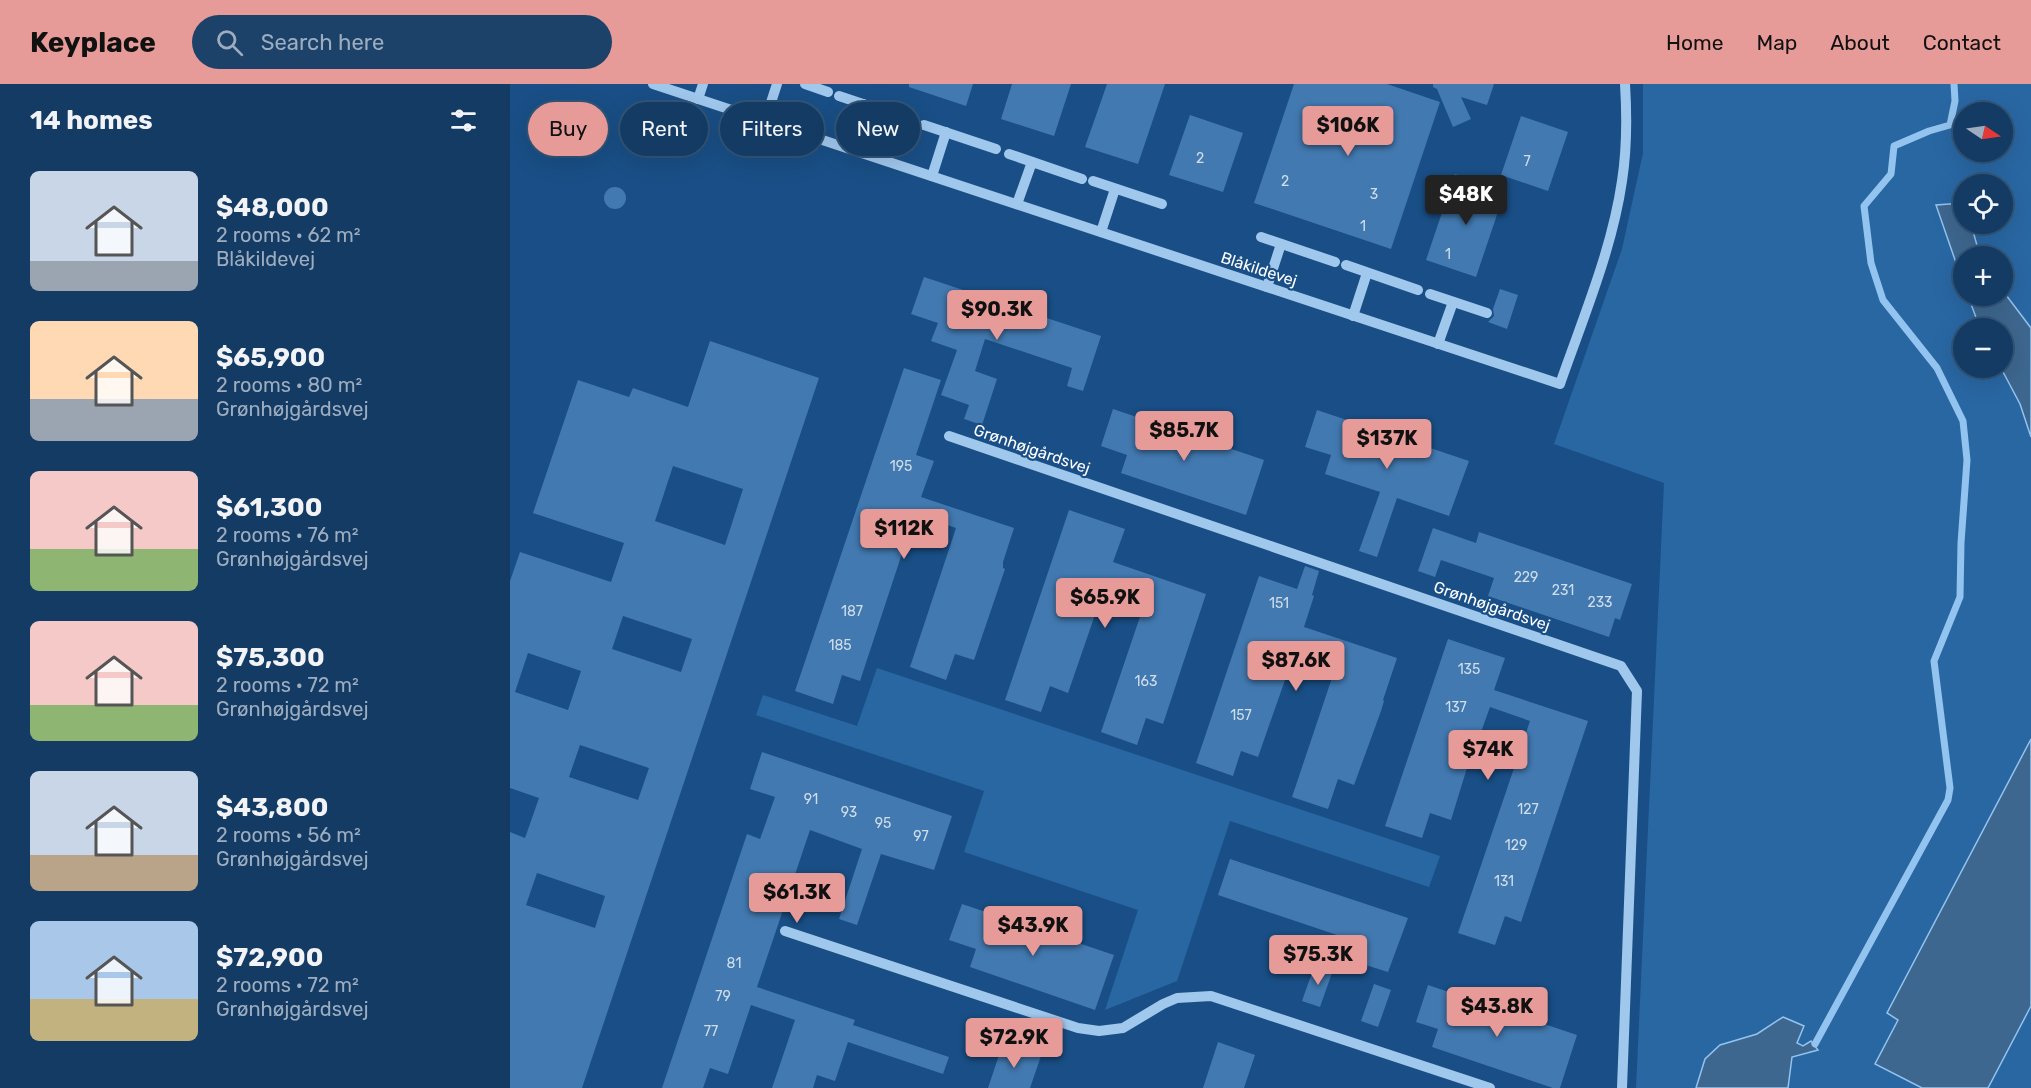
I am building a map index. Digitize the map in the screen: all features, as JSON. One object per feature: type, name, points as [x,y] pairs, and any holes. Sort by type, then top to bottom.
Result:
[{"type":"street","name":"Blåkildevej","points":[[653,84],[720,106]]},
{"type":"street","points":[[698,99],[703,84]]},
{"type":"street","points":[[771,102],[777,84]]},
{"type":"street","points":[[805,84],[828,92]]},
{"type":"street","name":"Blåkildevej","points":[[872,156],[1560,384],[1610,236],[1624,156],[1627,106],[1625,84]]},
{"type":"street","points":[[839,96],[857,102]]},
{"type":"street","points":[[924,125],[996,149]]},
{"type":"street","points":[[932,176],[946,132]]},
{"type":"street","points":[[1008,154],[1162,204]]},
{"type":"street","points":[[1017,204],[1032,162]]},
{"type":"street","points":[[1101,232],[1115,189]]},
{"type":"street","points":[[1261,237],[1335,262]]},
{"type":"street","points":[[1267,287],[1281,244]]},
{"type":"street","points":[[1346,265],[1418,290]]},
{"type":"street","points":[[1353,316],[1367,273]]},
{"type":"street","points":[[1430,294],[1487,313]]},
{"type":"street","points":[[1438,344],[1453,302]]},
{"type":"street","name":"Grønhøjgårdsvej","points":[[949,436],[1621,666],[1638,691],[1622,1088]]},
{"type":"street","points":[[784,931],[1078,1028],[1099,1031],[1123,1028],[1177,998],[1211,996],[1490,1088]]},
{"type":"shaded area","points":[[1643,84],[2031,84],[2031,1088],[1636,1088],[1664,483],[1554,444],[1622,249],[1643,153]]},
{"type":"shaded area","points":[[1953,204],[1953,234],[1974,234],[1977,246],[1953,246],[1953,254],[1936,205]]},
{"type":"shaded area","points":[[2013,304],[2031,328],[2031,437],[2020,404],[2006,378],[2013,378],[2013,318],[1976,318],[1972,306]]},
{"type":"shaded area","points":[[877,668],[1440,856],[1429,887],[1230,821],[1177,981],[1105,1010],[1138,910],[964,852],[984,791],[756,715],[763,695],[857,726]]},
{"type":"shaded area","points":[[2031,739],[2031,1006],[1988,1088],[1922,1088],[1875,1064],[1898,1020],[1887,1013]]},
{"type":"shaded area","points":[[1783,1017],[1804,1026],[1797,1043],[1803,1046],[1811,1041],[1818,1050],[1792,1057],[1788,1088],[1696,1088],[1705,1059],[1720,1045],[1757,1034]]},
{"type":"building","points":[[909,84],[973,84],[966,106],[909,87]]},
{"type":"building","points":[[1012,84],[1071,84],[1054,136],[1001,119]]},
{"type":"building","points":[[1107,84],[1165,84],[1138,164],[1085,147]]},
{"type":"building","points":[[1294,84],[1387,84],[1440,102],[1391,249],[1254,203]]},
{"type":"building","points":[[1433,84],[1494,84],[1487,105],[1461,97],[1471,119],[1453,127]]},
{"type":"building","points":[[1190,115],[1243,133],[1223,192],[1169,175]]},
{"type":"building","points":[[1521,116],[1568,132],[1548,191],[1501,175]]},
{"type":"building","points":[[1455,174],[1505,191],[1476,277],[1426,260]]},
{"type":"building","points":[[615,187],[623,190],[626,198],[623,206],[615,209],[607,206],[604,198],[607,190]]},
{"type":"building","points":[[924,277],[1101,336],[1083,391],[1067,386],[1072,368],[985,339],[975,371],[997,379],[982,425],[964,419],[969,405],[941,395],[957,350],[931,341],[938,323],[911,314]]},
{"type":"building","points":[[1500,289],[1518,295],[1507,329],[1488,322],[1494,316],[1493,309]]},
{"type":"building","points":[[710,341],[819,378],[582,1088],[510,1088],[510,832],[525,838],[539,798],[510,788],[510,581],[520,552],[611,582],[624,543],[533,513],[578,380],[629,397],[633,388],[688,407]],"holes":[[[673,466],[743,489],[725,545],[655,521]],[[623,616],[692,639],[681,672],[612,649]],[[528,653],[581,671],[568,710],[515,692]],[[580,745],[649,768],[638,800],[569,777]],[[537,873],[605,896],[595,928],[526,905]]]},
{"type":"building","points":[[904,368],[941,380],[916,455],[934,461],[921,497],[1014,528],[1003,562],[1005,569],[974,660],[955,654],[946,680],[910,667],[956,528],[915,514],[860,681],[842,675],[833,704],[795,691]]},
{"type":"building","points":[[1113,409],[1264,460],[1246,515],[1121,473],[1127,455],[1101,446]]},
{"type":"building","points":[[1317,410],[1469,461],[1449,516],[1397,498],[1377,557],[1359,551],[1380,492],[1325,474],[1331,455],[1305,447]]},
{"type":"building","points":[[1069,510],[1125,529],[1113,562],[1206,594],[1163,724],[1146,718],[1137,745],[1101,732],[1148,593],[1107,580],[1068,693],[1050,686],[1041,712],[1005,700]]},
{"type":"building","points":[[1433,528],[1476,543],[1479,532],[1632,584],[1620,620],[1615,618],[1609,637],[1488,596],[1494,578],[1441,560],[1435,577],[1418,571]]},
{"type":"building","points":[[1305,566],[1319,571],[1304,627],[1397,658],[1381,711],[1354,785],[1338,779],[1328,809],[1292,797],[1339,657],[1298,643],[1258,757],[1241,751],[1233,776],[1196,763],[1259,576],[1297,589]]},
{"type":"building","points":[[1448,639],[1505,658],[1494,690],[1588,721],[1521,922],[1505,916],[1495,945],[1458,933],[1530,721],[1490,707],[1476,746],[1474,745],[1451,820],[1430,813],[1422,838],[1385,826]]},
{"type":"building","points":[[762,752],[952,816],[934,870],[881,854],[857,925],[839,919],[862,849],[810,830],[757,987],[855,1020],[853,1025],[949,1057],[943,1074],[848,1042],[835,1081],[817,1075],[813,1088],[772,1088],[795,1020],[751,1005],[728,1074],[710,1068],[703,1088],[662,1088],[747,834],[760,839],[775,797],[750,789]]},
{"type":"building","points":[[1230,859],[1408,918],[1388,972],[1337,956],[1343,937],[1218,895]]},
{"type":"building","points":[[962,904],[1114,955],[1095,1010],[970,967],[976,949],[949,940]]},
{"type":"building","points":[[1315,964],[1333,970],[1320,1007],[1302,1001]]},
{"type":"building","points":[[1374,984],[1391,990],[1378,1027],[1361,1021]]},
{"type":"building","points":[[1428,985],[1577,1035],[1560,1088],[1553,1088],[1432,1047],[1438,1029],[1416,1022]]},
{"type":"building","points":[[1218,1042],[1255,1055],[1244,1088],[1203,1088]]},
{"type":"building","points":[[1003,1043],[1041,1056],[1030,1088],[988,1088]]},
{"type":"waterway","points":[[1815,1044],[1948,800],[1950,788],[1934,661],[1960,597],[1967,460],[1963,421],[1937,368],[1883,300],[1871,263],[1864,206],[1891,174],[1894,146],[1950,125],[1955,101],[1954,84]]}]
